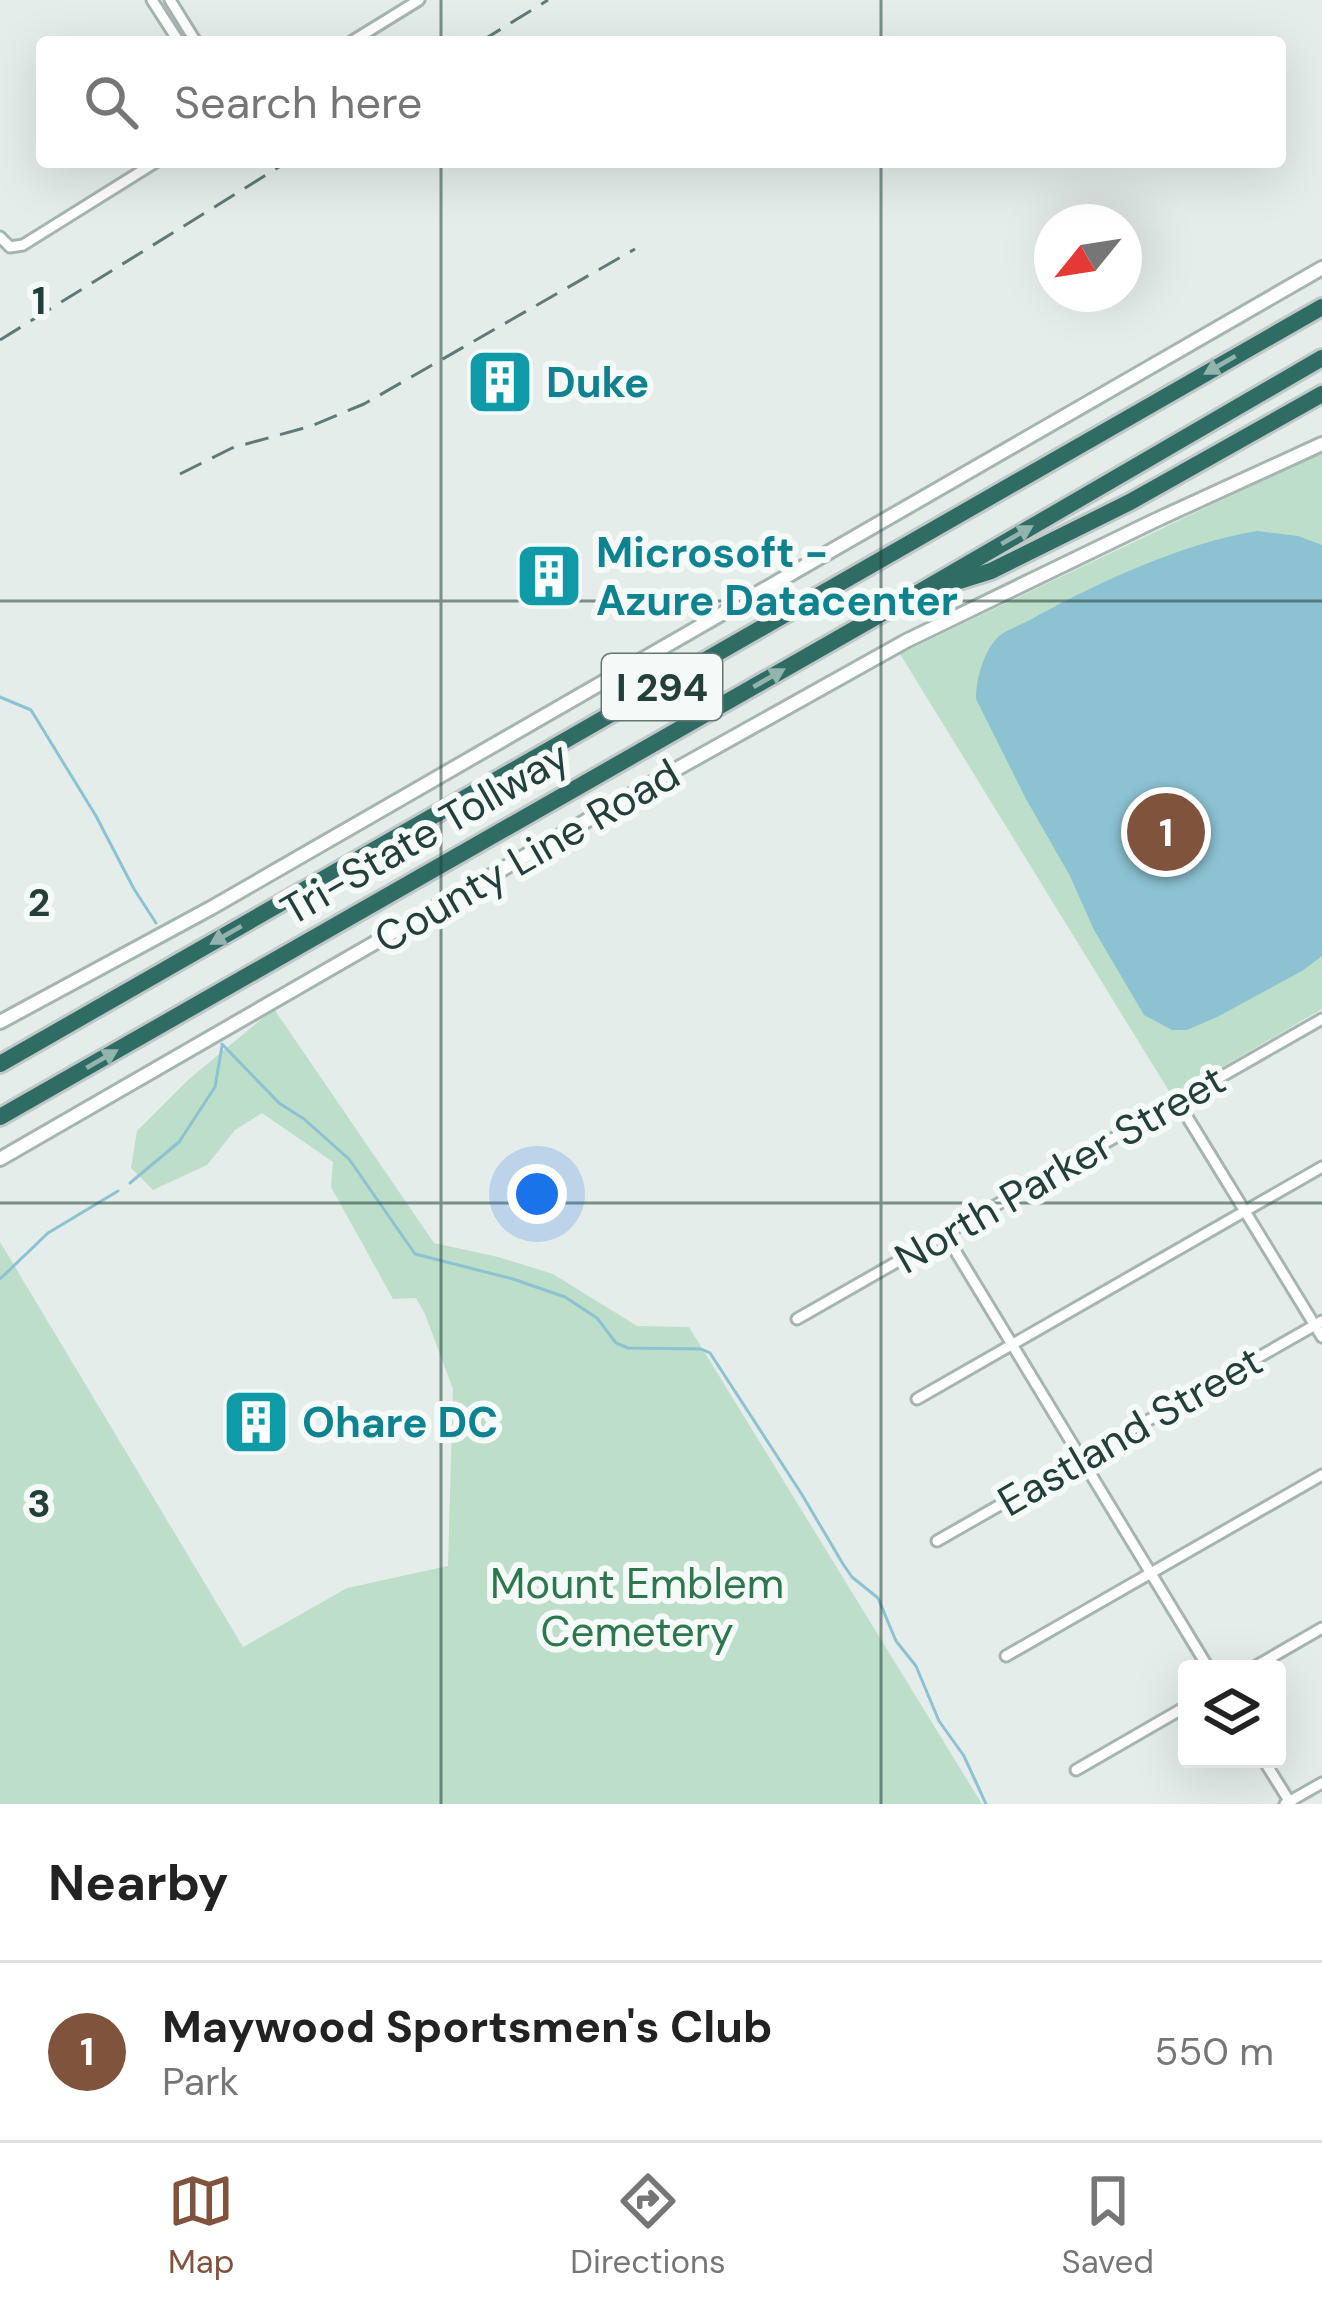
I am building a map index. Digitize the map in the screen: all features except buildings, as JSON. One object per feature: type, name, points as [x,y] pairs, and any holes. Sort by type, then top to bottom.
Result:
[{"type":"highway","name":"Tri-State Tollway","points":[[0,1064],[1322,307]]},
{"type":"highway","name":"Tri-State Tollway","points":[[0,1117],[1322,358]]},
{"type":"highway","points":[[916,594],[991,571],[1130,502],[1322,394]]},
{"type":"street","points":[[152,0],[174,36]]},
{"type":"street","points":[[170,0],[192,36]]},
{"type":"street","points":[[361,36],[419,0]]},
{"type":"street","points":[[0,237],[10,247],[23,244],[146,168]]},
{"type":"street","points":[[0,1022],[211,908],[1322,268]]},
{"type":"street","name":"County Line Road","points":[[0,1159],[906,641],[1322,444]]},
{"type":"street","name":"North Parker Street","points":[[797,1319],[1322,1019]]},
{"type":"street","points":[[1178,1102],[1318,1323],[1322,1337]]},
{"type":"street","points":[[917,1399],[1322,1167]]},
{"type":"street","points":[[945,1234],[1203,1660]]},
{"type":"street","name":"Eastland Street","points":[[938,1541],[1318,1323]]},
{"type":"street","points":[[1006,1656],[1322,1474]]},
{"type":"street","points":[[1267,1660],[1322,1628]]},
{"type":"street","points":[[1076,1770],[1178,1711]]},
{"type":"street","points":[[1268,1768],[1288,1803],[1322,1783]]},
{"type":"green space","points":[[1322,452],[1322,1009],[1172,1096],[900,654]]},
{"type":"green space","name":"Mount Emblem Cemetery","points":[[274,1009],[434,1243],[553,1274],[637,1326],[689,1327],[982,1804],[0,1804],[0,1242],[243,1647],[347,1588],[448,1566],[453,1389],[416,1298],[393,1299],[331,1187],[333,1162],[262,1113],[235,1130],[207,1165],[153,1190],[131,1168],[137,1131],[189,1079]]},
{"type":"water","points":[[1257,531],[1298,536],[1322,545],[1322,956],[1217,1017],[1187,1030],[1172,1030],[1144,1015],[1094,930],[976,699],[977,684],[988,651],[1009,630],[1140,566]]},
{"type":"waterway","points":[[0,697],[31,710],[156,923]]},
{"type":"waterway","points":[[222,1044],[279,1103],[349,1159],[415,1254],[565,1297],[597,1318],[616,1343],[628,1348],[710,1353],[843,1564],[878,1598],[896,1641],[916,1666],[939,1721],[964,1756],[986,1804]]},
{"type":"waterway","points":[[130,1183],[179,1142],[215,1087],[222,1046]]},
{"type":"waterway","points":[[0,1279],[48,1233],[118,1191]]},
{"type":"railway","points":[[490,36],[548,0]]},
{"type":"railway","points":[[0,340],[277,168]]},
{"type":"railway","points":[[180,474],[232,448],[311,426],[364,404],[635,249]]},
{"type":"place","name":"Duke","points":[[500,382]]},
{"type":"place","name":"Microsoft - Azure Datacenter","points":[[549,576]]},
{"type":"place","name":"Maywood Sportsmen's Club","points":[[1166,832]]},
{"type":"place","name":"Ohare DC","points":[[256,1422]]}]
